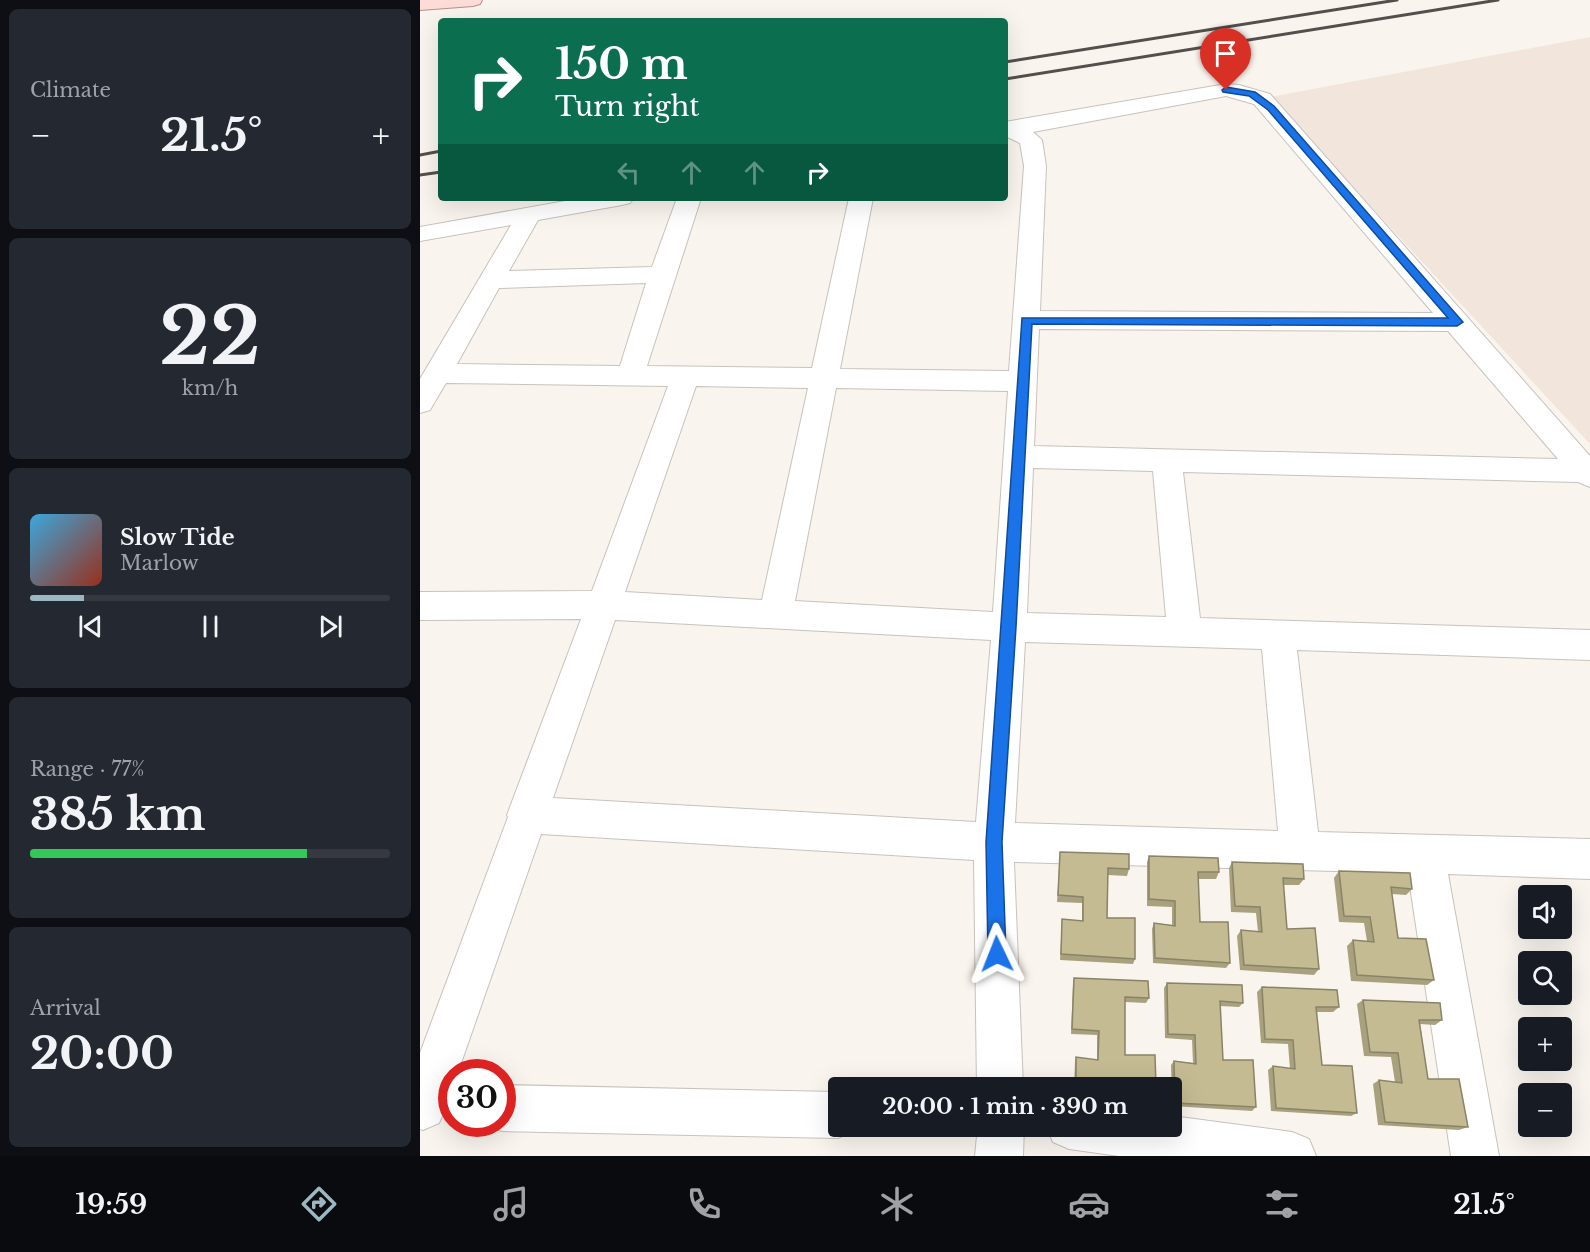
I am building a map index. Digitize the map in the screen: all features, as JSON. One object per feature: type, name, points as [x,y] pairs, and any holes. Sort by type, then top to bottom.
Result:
[{"type":"main road","points":[[420,4],[473,0]]},
{"type":"street","points":[[1009,129],[1184,96],[1226,90],[1252,94],[1271,108],[1588,474]]},
{"type":"street","points":[[1000,1077],[994,842],[1009,627],[1035,166],[1031,140],[1009,129]]},
{"type":"street","points":[[420,234],[606,201]]},
{"type":"street","points":[[630,377],[688,201]]},
{"type":"street","points":[[776,613],[860,201]]},
{"type":"street","points":[[421,401],[528,216]]},
{"type":"street","points":[[491,280],[662,275]]},
{"type":"street","points":[[1026,320],[1457,322]]},
{"type":"street","points":[[438,374],[1023,381]]},
{"type":"street","points":[[432,1107],[526,815],[685,378]]},
{"type":"street","points":[[1018,457],[1588,474]]},
{"type":"street","points":[[1167,461],[1184,632]]},
{"type":"street","points":[[420,606],[602,605],[1009,627],[1590,645]]},
{"type":"street","points":[[1278,635],[1300,850]]},
{"type":"street","points":[[526,815],[994,842],[1590,859]]},
{"type":"street","points":[[1425,855],[1475,1156]]},
{"type":"street","points":[[516,1108],[828,1114]]},
{"type":"street","points":[[999,1156],[1000,1137]]},
{"type":"street","points":[[1151,1137],[1292,1156]]},
{"type":"shaded area","points":[[1590,37],[1590,444],[1270,97]]},
{"type":"building","points":[[1060,852],[1129,854],[1129,869],[1108,868],[1107,918],[1135,918],[1135,959],[1061,954],[1062,919],[1083,921],[1083,897],[1058,895]]},
{"type":"building","points":[[1149,856],[1218,858],[1219,872],[1198,872],[1200,922],[1228,922],[1230,963],[1155,958],[1154,923],[1175,926],[1175,901],[1149,899]]},
{"type":"building","points":[[1232,862],[1303,864],[1304,879],[1283,878],[1287,929],[1315,928],[1319,969],[1244,965],[1241,930],[1262,932],[1260,907],[1235,906]]},
{"type":"building","points":[[1339,871],[1410,873],[1412,889],[1391,887],[1398,938],[1426,939],[1434,980],[1357,975],[1353,940],[1374,942],[1370,917],[1344,916]]},
{"type":"building","points":[[1074,978],[1148,981],[1149,998],[1125,997],[1125,1055],[1155,1055],[1156,1077],[1076,1077],[1076,1057],[1098,1060],[1099,1031],[1072,1029]]},
{"type":"building","points":[[1167,983],[1242,985],[1243,1003],[1220,1001],[1223,1060],[1253,1060],[1256,1107],[1182,1103],[1182,1077],[1174,1077],[1174,1061],[1196,1064],[1195,1035],[1168,1034]]},
{"type":"building","points":[[1262,987],[1337,990],[1339,1007],[1316,1007],[1322,1065],[1352,1066],[1357,1113],[1276,1108],[1273,1066],[1295,1069],[1293,1040],[1265,1039]]},
{"type":"building","points":[[1363,1000],[1440,1003],[1442,1020],[1419,1020],[1428,1079],[1459,1079],[1468,1127],[1385,1122],[1379,1080],[1402,1083],[1398,1053],[1370,1052]]},
{"type":"railway","points":[[1008,62],[1397,0]]},
{"type":"railway","points":[[1008,79],[1498,0]]},
{"type":"railway","points":[[420,155],[438,152]]},
{"type":"railway","points":[[420,175],[438,172]]},
{"type":"route","points":[[997,954],[994,842],[1009,627],[1026,320],[1457,322],[1271,108],[1262,99],[1252,94],[1226,90]]}]
